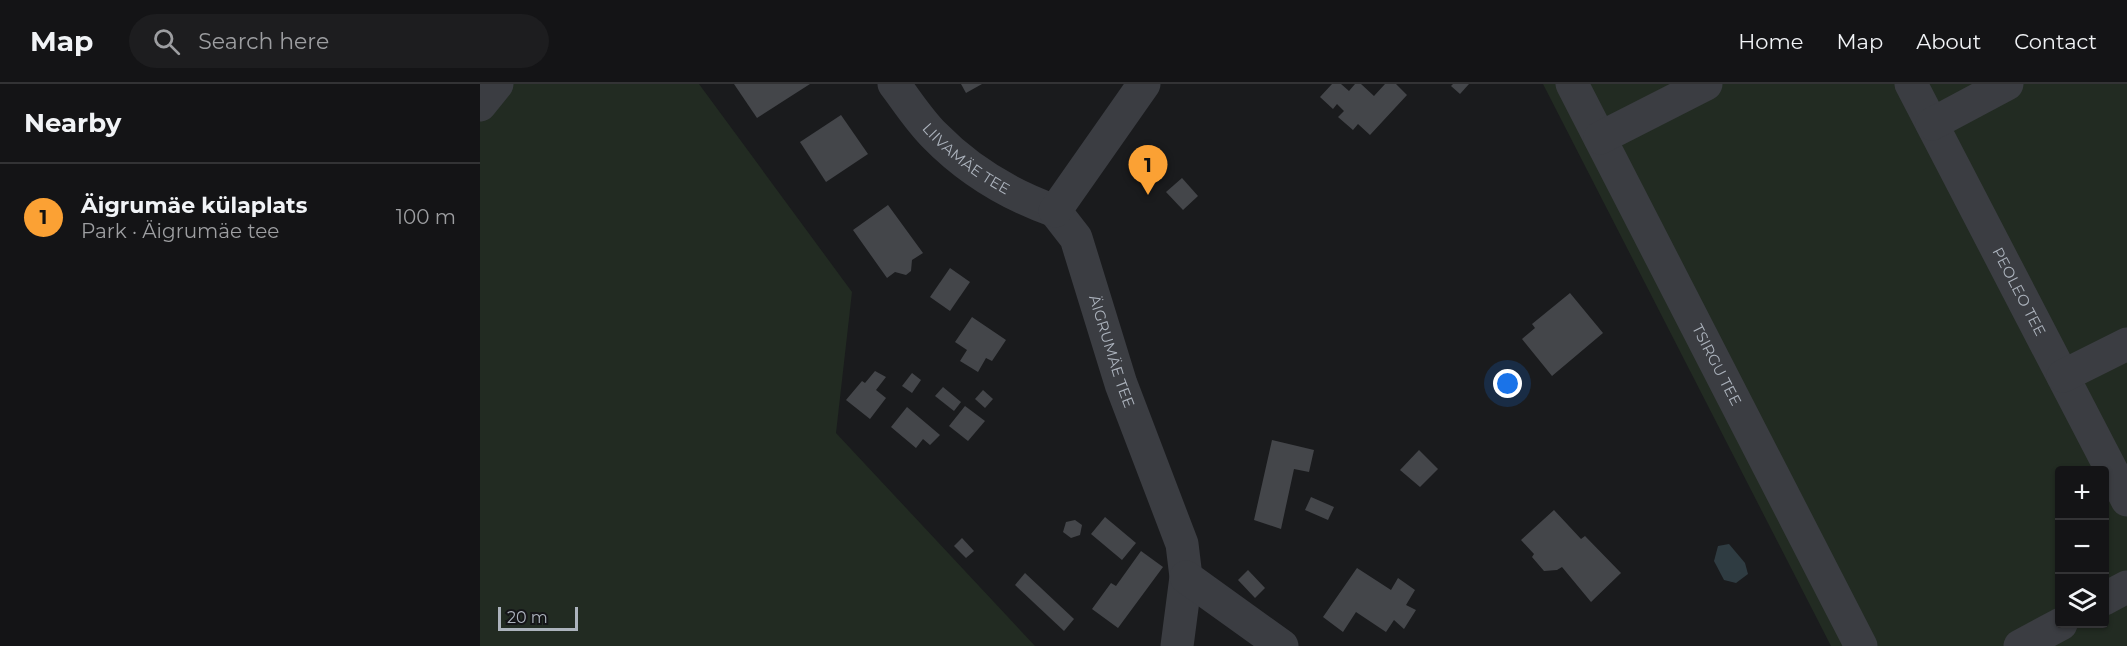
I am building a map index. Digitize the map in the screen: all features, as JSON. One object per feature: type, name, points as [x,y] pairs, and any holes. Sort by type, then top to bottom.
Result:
[{"type":"street","points":[[480,105],[497,84]]},
{"type":"street","name":"LIIVAMÄE TEE","points":[[894,84],[934,135],[976,171],[1018,198],[1055,211]]},
{"type":"street","points":[[1055,211],[1144,84]]},
{"type":"street","name":"TSIRGU TEE","points":[[1572,84],[1861,646]]},
{"type":"street","points":[[1600,138],[1706,84]]},
{"type":"street","name":"PEOLEO TEE","points":[[1911,84],[2127,500]]},
{"type":"street","points":[[1932,124],[2007,84]]},
{"type":"street","name":"ÄIGRUMÄE TEE","points":[[1055,211],[1076,238],[1121,384],[1179,535],[1186,577],[1177,646]]},
{"type":"street","points":[[2063,376],[2127,344]]},
{"type":"street","points":[[1186,577],[1282,646]]},
{"type":"street","points":[[2109,596],[2127,587]]},
{"type":"street","points":[[2020,646],[2059,633]]},
{"type":"shaded area","points":[[480,84],[699,84],[852,292],[836,433],[1035,646],[480,646]]},
{"type":"shaded area","points":[[1543,84],[2127,84],[2127,646],[1831,646]]},
{"type":"shaded area","points":[[1729,544],[1745,563],[1748,574],[1736,583],[1724,580],[1714,561],[1718,546]]},
{"type":"building","points":[[734,84],[810,84],[757,118]]},
{"type":"building","points":[[961,84],[982,84],[966,93]]},
{"type":"building","points":[[1332,84],[1341,84],[1349,91],[1355,84],[1361,84],[1374,96],[1385,84],[1396,84],[1407,95],[1370,135],[1358,124],[1353,130],[1338,117],[1344,111],[1337,104],[1333,109],[1320,97]]},
{"type":"building","points":[[1469,84],[1460,94],[1451,86]]},
{"type":"building","points":[[841,115],[868,154],[826,182],[800,142]]},
{"type":"building","points":[[1153,152],[1166,167],[1153,178],[1140,163]]},
{"type":"building","points":[[1182,178],[1198,196],[1183,210],[1166,192]]},
{"type":"building","points":[[888,205],[923,253],[912,260],[911,271],[906,275],[895,272],[887,278],[853,230]]},
{"type":"building","points":[[950,268],[970,282],[950,311],[930,297]]},
{"type":"building","points":[[1570,293],[1603,333],[1552,376],[1522,339],[1535,328],[1532,324]]},
{"type":"building","points":[[972,317],[1006,340],[992,361],[986,358],[978,372],[960,361],[967,350],[955,342]]},
{"type":"building","points":[[875,371],[886,377],[876,390],[886,398],[870,419],[846,400],[862,381],[865,383]]},
{"type":"building","points":[[912,373],[921,380],[912,393],[902,386]]},
{"type":"building","points":[[943,387],[961,402],[954,411],[935,396]]},
{"type":"building","points":[[983,390],[993,399],[985,408],[975,399]]},
{"type":"building","points":[[965,406],[985,421],[968,441],[949,426]]},
{"type":"building","points":[[907,407],[940,435],[930,445],[923,439],[916,448],[891,427]]},
{"type":"building","points":[[1272,440],[1314,450],[1309,472],[1294,469],[1281,529],[1254,520]]},
{"type":"building","points":[[1419,450],[1438,469],[1420,487],[1400,470]]},
{"type":"building","points":[[1311,497],[1334,507],[1328,520],[1305,510]]},
{"type":"building","points":[[1554,510],[1581,539],[1585,536],[1621,573],[1591,602],[1562,567],[1557,570],[1544,571],[1532,557],[1534,554],[1521,540]]},
{"type":"building","points":[[1105,517],[1136,543],[1122,560],[1091,534]]},
{"type":"building","points":[[1075,520],[1082,525],[1080,535],[1071,538],[1063,532],[1066,522]]},
{"type":"building","points":[[962,538],[974,551],[966,558],[954,546]]},
{"type":"building","points":[[1141,551],[1163,567],[1118,628],[1092,609],[1111,583],[1116,586]]},
{"type":"building","points":[[1357,568],[1391,590],[1398,578],[1415,590],[1406,605],[1416,610],[1404,629],[1394,620],[1386,632],[1356,612],[1343,632],[1323,617]]},
{"type":"building","points":[[1248,570],[1265,588],[1255,598],[1238,580]]},
{"type":"building","points":[[1025,573],[1074,619],[1064,631],[1015,585]]},
{"type":"place","name":"Äigrumäe külaplats","points":[[1148,195]]}]
